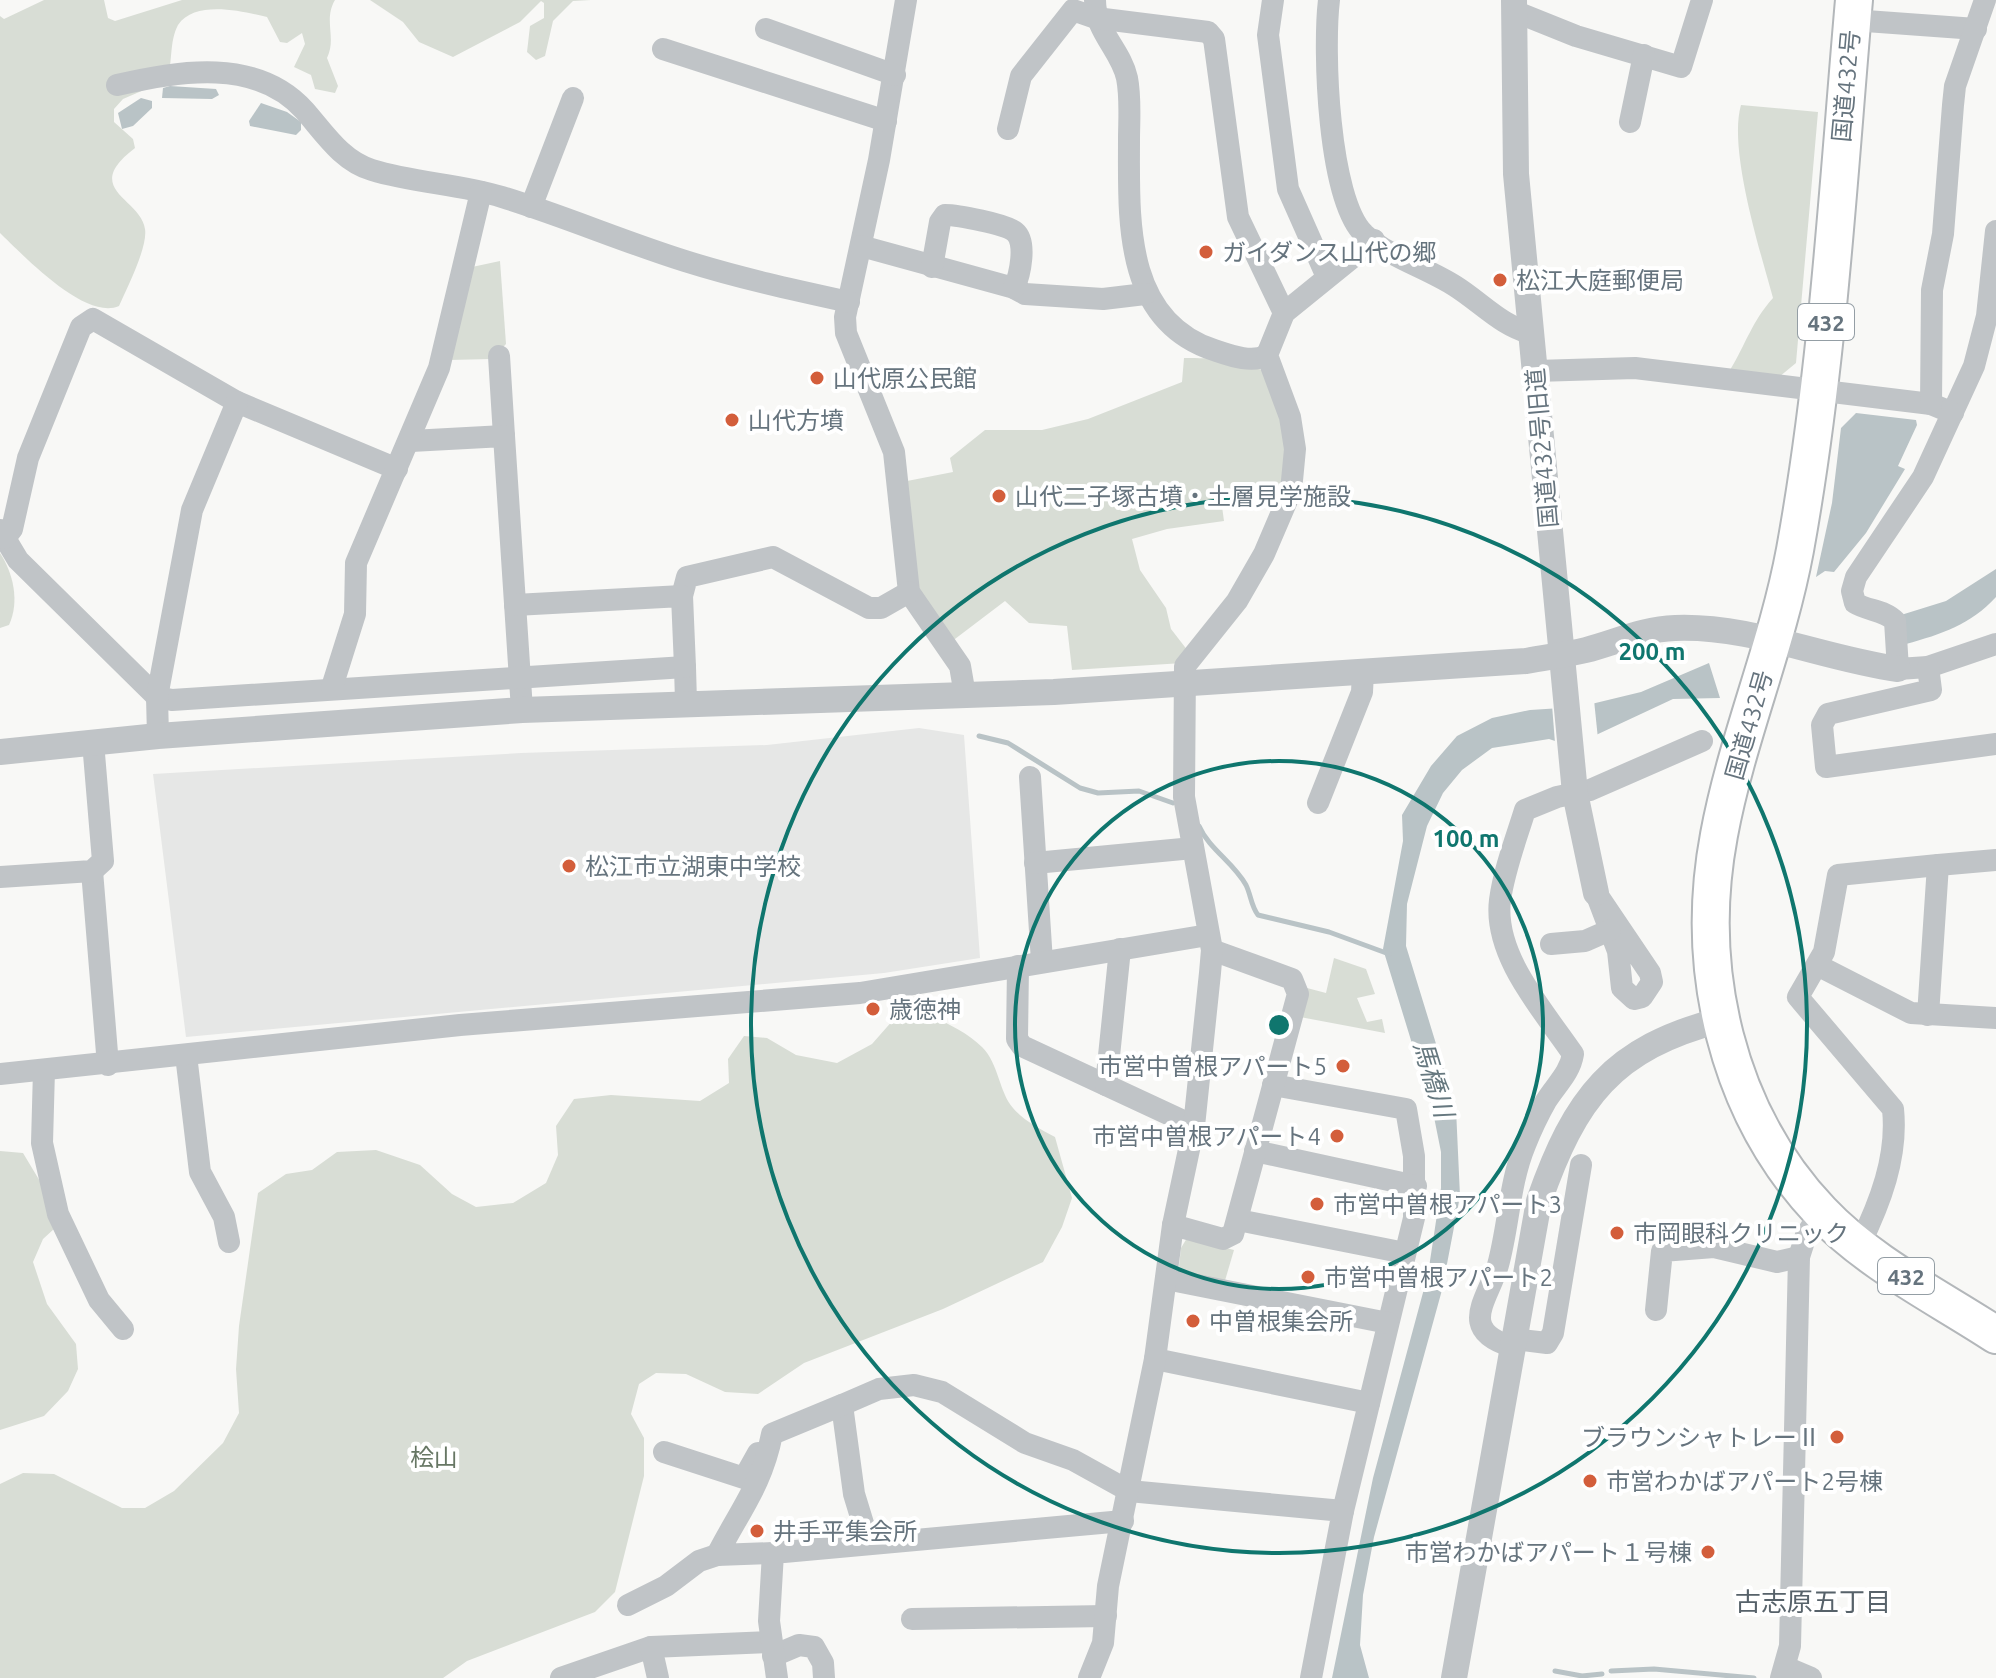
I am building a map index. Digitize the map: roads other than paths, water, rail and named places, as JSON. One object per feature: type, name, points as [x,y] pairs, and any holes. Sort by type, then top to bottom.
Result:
[{"type":"highway","name":"国道432号","points":[[1853,10],[1820,388],[1794,556],[1774,641],[1719,833],[1712,882],[1712,975],[1721,1020],[1746,1098],[1774,1148],[1821,1212],[1859,1246],[1996,1335]]},
{"type":"street","points":[[906,0],[895,75],[845,325],[850,350],[894,452],[903,562],[909,592],[960,666],[965,695]]},
{"type":"street","points":[[1273,0],[1268,35],[1288,189],[1327,277]]},
{"type":"street","points":[[1329,0],[1326,59],[1337,168],[1352,214],[1364,234],[1457,287],[1512,328],[1533,334]]},
{"type":"street","points":[[1514,6],[1576,36],[1681,67],[1702,0]]},
{"type":"street","points":[[1931,404],[1932,290],[1943,234],[1955,86],[1985,0]]},
{"type":"street","name":"国道432号旧道","points":[[1514,6],[1516,174],[1575,793],[1596,893],[1618,951],[1622,988],[1634,999],[1642,997],[1652,982],[1650,973],[1596,893]]},
{"type":"street","points":[[1008,129],[1021,76],[1073,10],[1096,9],[1201,30],[1214,39],[1238,217],[1284,313]]},
{"type":"street","points":[[1096,9],[1127,75],[1131,224],[1145,294],[1183,337],[1234,356],[1256,359],[1267,355]]},
{"type":"street","points":[[1853,10],[1976,29]]},
{"type":"street","points":[[766,29],[895,75]]},
{"type":"street","points":[[663,49],[886,121]]},
{"type":"street","points":[[1630,122],[1644,55]]},
{"type":"street","points":[[117,85],[174,72],[237,74],[268,85],[301,107],[348,159],[373,170],[481,192],[687,262],[849,302]]},
{"type":"street","points":[[531,207],[573,98]]},
{"type":"street","points":[[332,687],[355,614],[356,563],[411,441],[445,347],[481,192]]},
{"type":"street","points":[[932,267],[940,222],[945,215],[1010,229],[1019,238],[1020,270],[1014,288]]},
{"type":"street","points":[[1089,1678],[1103,1643],[1108,1586],[1155,1359],[1173,1225],[1194,1126],[1210,943],[1184,797],[1185,666],[1190,655],[1237,601],[1264,554],[1291,491],[1295,449],[1290,417],[1267,355],[1284,313],[1374,240]]},
{"type":"street","points":[[1898,669],[1895,621],[1889,615],[1869,611],[1855,603],[1852,591],[1856,577],[1923,477],[1953,413],[1984,337],[1995,241]]},
{"type":"street","points":[[861,246],[1014,288],[1025,294],[1081,299],[1145,294]]},
{"type":"street","points":[[397,469],[237,402],[93,319],[81,327],[33,443],[12,529],[2,534],[18,560],[157,697],[172,700],[332,687],[350,689],[685,667]]},
{"type":"street","points":[[499,356],[522,710]]},
{"type":"street","points":[[1536,371],[1635,368],[1820,388],[1931,404],[1953,413]]},
{"type":"street","points":[[158,736],[157,697],[192,510],[237,402]]},
{"type":"street","points":[[411,441],[504,436]]},
{"type":"street","points":[[686,702],[682,596],[687,577],[773,557],[869,608],[881,608],[909,592]]},
{"type":"street","points":[[515,605],[682,596]]},
{"type":"street","points":[[0,752],[158,736],[522,710],[686,702],[965,695],[1186,685],[1363,672],[1560,655],[1646,631],[1676,628],[1744,634],[1862,664],[1898,669],[1928,667],[1996,644]]},
{"type":"street","points":[[1928,667],[1931,690],[1828,714],[1822,725],[1826,767],[1996,744]]},
{"type":"street","points":[[1318,803],[1362,692],[1363,672]]},
{"type":"street","points":[[1581,1165],[1553,1333],[1547,1343],[1513,1343],[1488,1334],[1480,1319],[1479,1305],[1498,1265],[1510,1195],[1524,1148],[1545,1103],[1571,1066],[1573,1054],[1528,992],[1506,945],[1499,902],[1525,810],[1590,790],[1702,741]]},
{"type":"street","points":[[0,877],[92,871],[103,861],[93,742]]},
{"type":"street","points":[[1030,777],[1042,962]]},
{"type":"street","points":[[1035,863],[1193,848]]},
{"type":"street","points":[[1859,1246],[1875,1213],[1889,1169],[1893,1109],[1798,997],[1800,989],[1819,966],[1838,875],[1996,860]]},
{"type":"street","points":[[1928,1015],[1938,865]]},
{"type":"street","points":[[92,871],[108,1065]]},
{"type":"street","points":[[1551,944],[1585,941],[1610,930]]},
{"type":"street","points":[[0,1074],[108,1065],[460,1025],[860,993],[1120,949],[1210,943],[1292,979],[1298,994],[1233,1234],[1223,1239],[1173,1225]]},
{"type":"street","points":[[1106,1085],[1120,949]]},
{"type":"street","points":[[1018,966],[1017,1039],[1022,1046],[1194,1126]]},
{"type":"street","points":[[1819,966],[1911,1013],[1996,1018]]},
{"type":"street","points":[[1454,1678],[1539,1201],[1554,1157],[1581,1107],[1627,1057],[1676,1031],[1721,1020]]},
{"type":"street","points":[[186,1055],[200,1172],[224,1217],[229,1242]]},
{"type":"street","points":[[44,1070],[42,1143],[51,1169],[58,1214],[99,1300],[123,1329]]},
{"type":"street","points":[[1273,1085],[1406,1109],[1416,1186],[1414,1218],[1343,1511],[1311,1678]]},
{"type":"street","points":[[1255,1151],[1416,1186]]},
{"type":"street","points":[[1811,1678],[1783,1672],[1790,1646],[1799,1257],[1806,1235],[1821,1212]]},
{"type":"street","points":[[1238,1220],[1405,1253]]},
{"type":"street","points":[[1656,1310],[1662,1251],[1714,1247],[1777,1262],[1799,1257]]},
{"type":"street","points":[[1166,1279],[1388,1323]]},
{"type":"street","points":[[1155,1359],[1369,1403]]},
{"type":"street","points":[[664,1452],[744,1478],[764,1440],[772,1434],[879,1389],[914,1385],[942,1392],[1025,1443],[1073,1460],[1129,1491],[1343,1511]]},
{"type":"street","points":[[842,1405],[854,1494],[869,1543]]},
{"type":"street","points":[[717,1555],[742,1506],[753,1496],[766,1465],[772,1434]]},
{"type":"street","points":[[628,1605],[666,1586],[699,1561],[717,1555],[773,1553],[1123,1521]]},
{"type":"street","points":[[773,1553],[773,1659]]},
{"type":"street","points":[[912,1619],[1106,1616]]},
{"type":"street","points":[[561,1678],[651,1647],[773,1659],[799,1645],[814,1647],[823,1663],[824,1678]]},
{"type":"street","points":[[651,1647],[658,1678]]},
{"type":"water","points":[[163,88],[216,89],[219,95],[212,99],[162,98]]},
{"type":"water","points":[[141,98],[152,101],[152,108],[133,126],[122,129],[118,113]]},
{"type":"water","points":[[261,103],[287,112],[301,122],[301,130],[296,135],[250,126],[249,121]]},
{"type":"water","points":[[1856,413],[1916,420],[1917,425],[1898,466],[1905,469],[1866,533],[1834,572],[1825,571],[1816,577],[1832,503],[1841,428]]},
{"type":"water","points":[[1996,569],[1996,597],[1986,607],[1955,627],[1906,644],[1901,615],[1946,601]]},
{"type":"water","points":[[1709,663],[1720,698],[1673,699],[1596,735],[1579,707],[1641,692]]},
{"type":"water","name":"馬橋川","points":[[1577,707],[1558,742],[1549,739],[1492,748],[1462,770],[1443,793],[1427,826],[1407,904],[1406,946],[1456,1109],[1460,1196],[1442,1290],[1374,1537],[1363,1595],[1360,1645],[1369,1678],[1332,1678],[1373,1478],[1428,1274],[1441,1188],[1441,1152],[1433,1112],[1383,949],[1403,841],[1402,815],[1431,766],[1457,736],[1492,718],[1530,710]]},
{"type":"waterway","points":[[979,736],[1008,743],[1080,788],[1098,793],[1139,791],[1173,803]]},
{"type":"waterway","points":[[1199,826],[1209,842],[1241,877],[1258,915],[1329,932],[1389,954]]},
{"type":"waterway","points":[[1611,1671],[1654,1669],[1754,1678]]},
{"type":"waterway","points":[[1555,1671],[1582,1676],[1602,1674]]},
{"type":"place","name":"ガイダンス山代の郷","points":[[1206,252]]},
{"type":"place","name":"松江大庭郵便局","points":[[1500,280]]},
{"type":"place","name":"山代原公民館","points":[[817,378]]},
{"type":"place","name":"山代方墳","points":[[732,420]]},
{"type":"place","name":"山代二子塚古墳・土層見学施設","points":[[999,496]]},
{"type":"place","name":"松江市立湖東中学校","points":[[569,866]]},
{"type":"place","name":"歳徳神","points":[[873,1009]]},
{"type":"place","name":"市営中曽根アパート5","points":[[1343,1066]]},
{"type":"place","name":"市営中曽根アパート4","points":[[1337,1136]]},
{"type":"place","name":"市営中曽根アパート3","points":[[1317,1204]]},
{"type":"place","name":"市岡眼科クリニック","points":[[1617,1233]]},
{"type":"place","name":"市営中曽根アパート2","points":[[1308,1277]]},
{"type":"place","name":"中曽根集会所","points":[[1193,1321]]},
{"type":"place","name":"ブラウンシャトレーⅡ","points":[[1837,1437]]},
{"type":"place","name":"市営わかばアパート2号棟","points":[[1590,1481]]},
{"type":"place","name":"井手平集会所","points":[[757,1531]]},
{"type":"place","name":"市営わかばアパート１号棟","points":[[1708,1552]]},
{"type":"district","name":"古志原五丁目","points":[[1813,1601]]},
{"type":"park label","name":"桧山","points":[[434,1457]]}]
